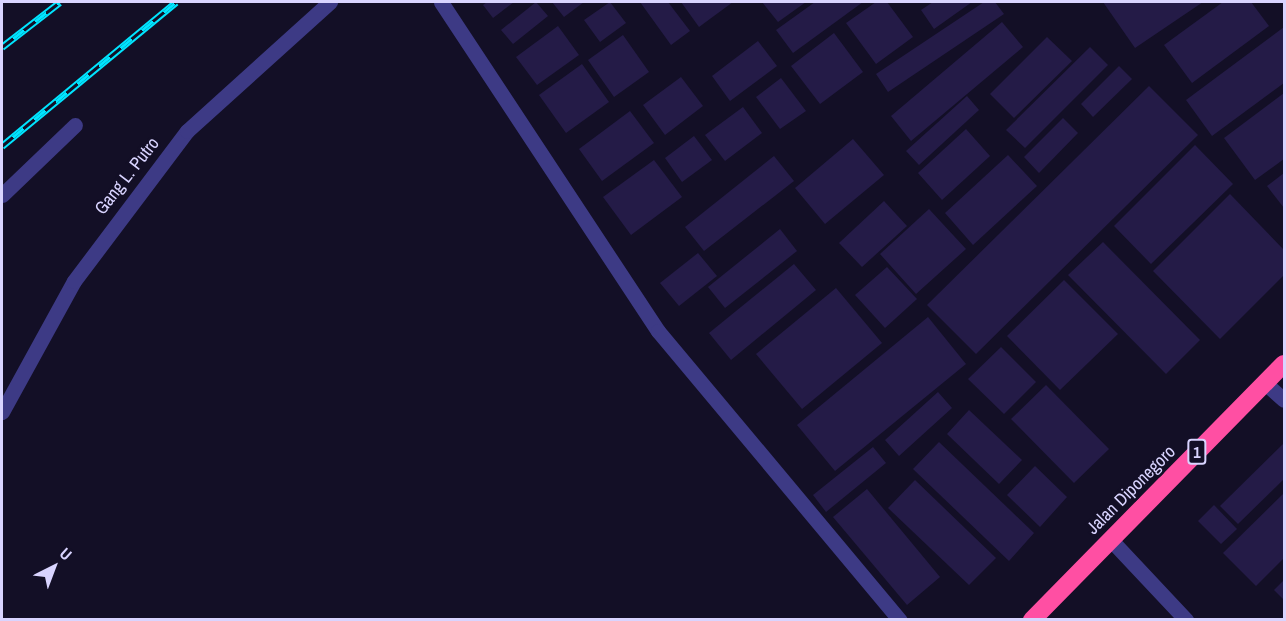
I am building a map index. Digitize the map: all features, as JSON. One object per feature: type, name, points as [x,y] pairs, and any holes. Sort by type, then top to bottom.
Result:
[{"type":"highway","name":"Jalan Diponegoro","points":[[1032,620],[1284,364]]},
{"type":"street","name":"Gang L. Putro","points":[[2,412],[74,281],[187,131],[330,2]]},
{"type":"street","points":[[441,2],[657,331],[900,620]]},
{"type":"street","points":[[2,195],[75,125]]},
{"type":"street","points":[[1265,383],[1284,400]]},
{"type":"street","points":[[1111,540],[1186,620]]},
{"type":"building","points":[[487,2],[514,2],[493,18],[483,5]]},
{"type":"building","points":[[536,2],[548,16],[513,44],[501,30]]},
{"type":"building","points":[[552,2],[584,2],[564,17]]},
{"type":"building","points":[[610,2],[626,23],[600,42],[584,20]]},
{"type":"building","points":[[640,2],[668,2],[690,31],[671,45]]},
{"type":"building","points":[[681,2],[733,2],[699,27]]},
{"type":"building","points":[[762,2],[806,2],[778,22]]},
{"type":"building","points":[[815,2],[863,2],[793,53],[776,30]]},
{"type":"building","points":[[876,2],[887,2],[913,37],[876,64],[846,23]]},
{"type":"building","points":[[933,2],[972,2],[934,29],[921,10]]},
{"type":"building","points":[[984,2],[995,2],[1004,14],[888,92],[876,74]]},
{"type":"building","points":[[1103,2],[1203,2],[1135,48]]},
{"type":"building","points":[[1223,2],[1251,2],[1269,26],[1192,83],[1164,45]]},
{"type":"building","points":[[1002,22],[1023,47],[911,141],[891,116]]},
{"type":"building","points":[[558,26],[579,55],[537,85],[516,57]]},
{"type":"building","points":[[1284,27],[1284,83],[1212,136],[1186,100]]},
{"type":"building","points":[[834,33],[863,72],[820,104],[791,66]]},
{"type":"building","points":[[623,35],[649,72],[614,97],[588,60]]},
{"type":"building","points":[[1047,37],[1072,61],[1014,118],[990,94]]},
{"type":"building","points":[[758,41],[777,66],[730,101],[712,76]]},
{"type":"building","points":[[1090,47],[1108,65],[1025,148],[1006,130]]},
{"type":"building","points":[[582,64],[609,102],[566,133],[539,95]]},
{"type":"building","points":[[1119,66],[1132,79],[1093,117],[1081,104]]},
{"type":"building","points":[[681,77],[703,106],[665,135],[643,105]]},
{"type":"building","points":[[781,78],[806,111],[780,129],[756,97]]},
{"type":"building","points":[[1149,86],[1198,135],[976,354],[927,305]]},
{"type":"building","points":[[1284,93],[1284,159],[1255,180],[1224,138]]},
{"type":"building","points":[[967,96],[979,110],[919,165],[906,151]]},
{"type":"building","points":[[743,107],[762,133],[725,161],[705,135]]},
{"type":"building","points":[[630,111],[654,143],[602,181],[579,149]]},
{"type":"building","points":[[1063,118],[1078,133],[1039,173],[1024,157]]},
{"type":"building","points":[[966,129],[990,156],[942,200],[918,173]]},
{"type":"building","points":[[694,136],[712,160],[682,182],[665,158]]},
{"type":"building","points":[[853,139],[884,175],[825,224],[795,188]]},
{"type":"building","points":[[1195,145],[1233,184],[1151,264],[1114,226]]},
{"type":"building","points":[[1008,155],[1037,186],[973,245],[945,213]]},
{"type":"building","points":[[774,156],[794,181],[704,251],[685,227]]},
{"type":"building","points":[[654,160],[682,197],[631,235],[603,197]]},
{"type":"building","points":[[1284,173],[1284,208],[1267,186]]},
{"type":"building","points":[[1230,194],[1284,250],[1284,275],[1220,339],[1153,271]]},
{"type":"building","points":[[884,201],[907,226],[862,267],[839,243]]},
{"type":"building","points":[[929,209],[966,249],[916,294],[880,254]]},
{"type":"building","points":[[780,229],[797,251],[725,308],[708,287]]},
{"type":"building","points":[[1103,242],[1200,340],[1166,374],[1068,275]]},
{"type":"building","points":[[698,253],[717,276],[679,306],[660,283]]},
{"type":"building","points":[[794,264],[816,290],[731,360],[709,333]]},
{"type":"building","points":[[887,267],[917,299],[885,328],[855,295]]},
{"type":"building","points":[[1064,280],[1118,334],[1060,390],[1007,336]]},
{"type":"building","points":[[836,288],[882,343],[802,409],[756,354]]},
{"type":"building","points":[[928,317],[966,364],[835,471],[797,425]]},
{"type":"building","points":[[1001,347],[1036,382],[1004,414],[968,379]]},
{"type":"building","points":[[1046,385],[1109,449],[1074,483],[1011,419]]},
{"type":"building","points":[[938,392],[952,408],[899,456],[885,440]]},
{"type":"building","points":[[969,410],[1022,460],[999,484],[947,434]]},
{"type":"building","points":[[939,442],[1034,533],[1009,561],[913,469]]},
{"type":"building","points":[[1284,443],[1284,479],[1238,524],[1220,506]]},
{"type":"building","points":[[873,447],[886,463],[826,512],[813,495]]},
{"type":"building","points":[[1035,466],[1067,497],[1040,527],[1007,495]]},
{"type":"building","points":[[915,480],[996,558],[969,585],[888,508]]},
{"type":"building","points":[[867,489],[940,577],[907,605],[833,517]]},
{"type":"building","points":[[1284,493],[1284,558],[1256,586],[1223,553]]},
{"type":"building","points":[[1214,505],[1237,529],[1221,544],[1198,521]]},
{"type":"building","points":[[1284,580],[1284,600],[1274,590]]},
{"type":"railway","points":[[2,47],[60,2]]},
{"type":"railway","points":[[2,146],[176,2]]}]
